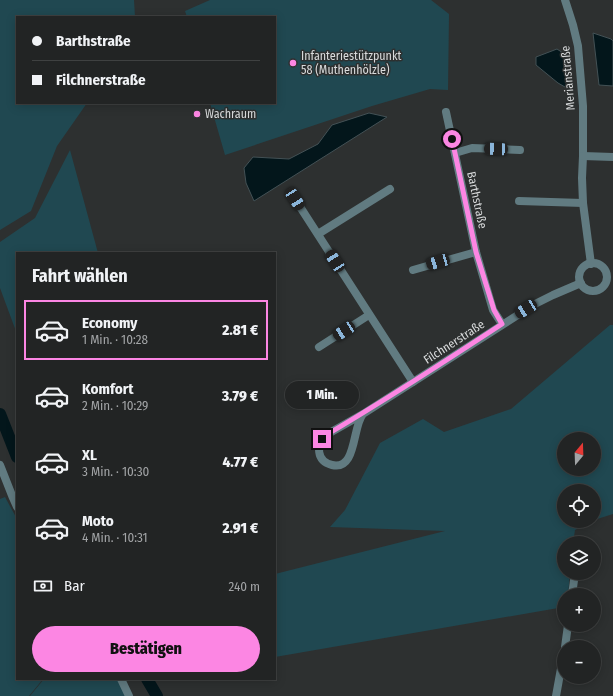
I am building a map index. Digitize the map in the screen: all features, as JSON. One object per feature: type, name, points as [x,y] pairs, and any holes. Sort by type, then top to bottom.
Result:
[{"type":"street","name":"Merianstraße","points":[[565,0],[578,46],[583,106],[583,203],[591,264]]},
{"type":"street","name":"Barthstraße","points":[[446,112],[476,252],[494,310],[502,324]]},
{"type":"street","points":[[455,153],[472,148],[520,150]]},
{"type":"street","points":[[583,156],[613,157]]},
{"type":"street","points":[[318,234],[390,189]]},
{"type":"street","points":[[295,199],[413,382]]},
{"type":"street","points":[[519,201],[583,203]]},
{"type":"street","points":[[413,270],[476,252]]},
{"type":"street","points":[[591,264],[596,264],[610,276],[605,285],[598,290],[589,290],[581,283],[580,276],[583,268],[591,264]]},
{"type":"street","name":"Filchnerstraße","points":[[363,414],[358,423],[349,458],[341,464],[335,465],[330,465],[325,462],[319,454],[319,444],[326,435],[363,414],[502,324],[544,300],[581,283]]},
{"type":"street","points":[[319,347],[369,315]]},
{"type":"street","points":[[0,466],[16,505]]},
{"type":"street","points":[[121,680],[129,696]]},
{"type":"street","points":[[556,696],[558,684]]},
{"type":"shaded area","points":[[0,0],[134,0],[135,16],[16,16],[16,104],[86,104],[57,146],[31,211],[0,230]]},
{"type":"shaded area","points":[[210,0],[431,0],[449,14],[448,90],[430,89],[372,106],[225,155],[210,104],[276,104],[276,16],[187,16],[185,11]]},
{"type":"shaded area","points":[[593,33],[613,41],[613,86],[599,85]]},
{"type":"shaded area","points":[[557,49],[563,53],[568,73],[569,85],[565,87],[536,65],[536,57]]},
{"type":"shaded area","points":[[369,113],[387,117],[254,201],[246,183],[244,168],[253,157],[289,159],[318,144],[332,125]]},
{"type":"shaded area","points":[[70,150],[98,252],[16,252],[16,331],[0,288],[0,242],[35,218]]},
{"type":"shaded area","points":[[610,325],[613,325],[613,514],[601,518],[601,484],[557,484],[557,528],[579,528],[575,530],[574,536],[557,536],[557,580],[569,580],[569,588],[557,588],[557,608],[276,657],[276,574],[445,531],[330,527],[345,510],[380,443],[423,419],[444,432],[511,409]]},
{"type":"shaded area","points":[[5,497],[16,517],[16,680],[42,680],[29,696],[0,696],[0,499]]},
{"type":"shaded area","points":[[43,680],[123,680],[133,696],[30,696]]},
{"type":"waterway","points":[[0,414],[16,454]]},
{"type":"waterway","points":[[148,680],[157,696]]},
{"type":"place","name":"Infanteriestützpunkt 58 (Muthenhölzle)","points":[[293,63]]},
{"type":"place","name":"Wachraum","points":[[197,114]]},
{"type":"route","points":[[322,439],[326,435],[363,414],[502,324],[494,310],[476,252],[452,139]]}]
